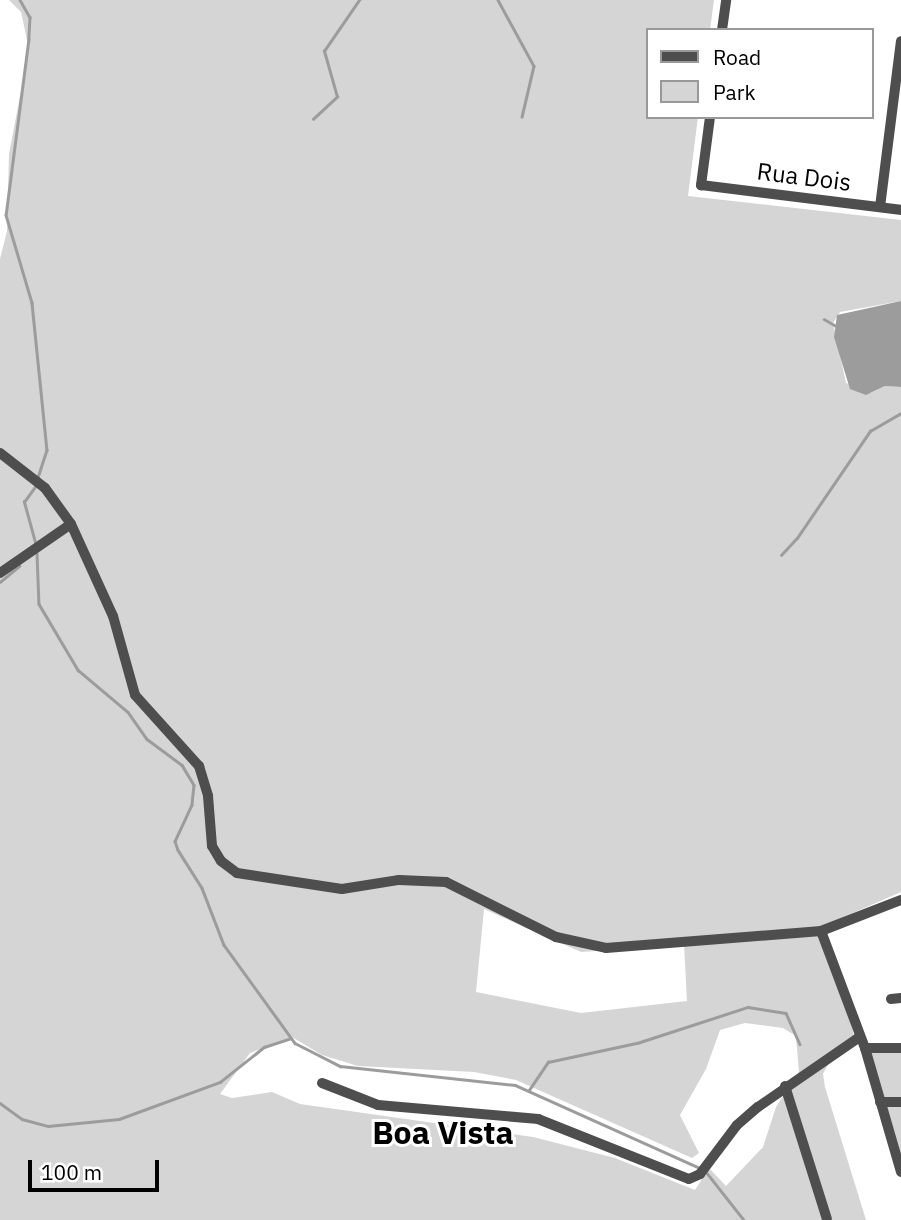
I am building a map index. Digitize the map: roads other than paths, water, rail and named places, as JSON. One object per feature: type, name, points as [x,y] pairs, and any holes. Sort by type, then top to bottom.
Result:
[{"type":"street","points":[[722,28],[726,0]]},
{"type":"street","points":[[880,208],[901,41]]},
{"type":"street","name":"Rua Dois","points":[[710,119],[701,185],[901,210]]},
{"type":"street","points":[[0,453],[45,488],[71,524],[113,616],[135,695],[199,766],[208,796],[212,846],[221,861],[237,873],[342,889],[400,880],[446,882],[556,937],[593,946],[707,943],[821,931],[901,900]]},
{"type":"street","points":[[0,573],[71,524]]},
{"type":"street","points":[[821,931],[858,1038],[865,1048],[901,1172]]},
{"type":"street","points":[[322,1083],[378,1105],[538,1119],[689,1179],[700,1174],[737,1125],[785,1086],[858,1038]]},
{"type":"street","points":[[865,1048],[901,1048]]},
{"type":"street","points":[[785,1086],[827,1219]]},
{"type":"street","points":[[880,1102],[901,1102]]},
{"type":"waterway","points":[[20,0],[30,17],[29,39],[6,215],[32,303],[47,450],[38,477]]},
{"type":"waterway","points":[[313,119],[337,97],[324,51],[359,0]]},
{"type":"waterway","points":[[498,0],[534,66],[522,117]]},
{"type":"waterway","points":[[824,319],[836,326]]},
{"type":"waterway","points":[[781,555],[797,538],[870,431],[901,413]]},
{"type":"waterway","points":[[36,546],[24,502],[37,484]]},
{"type":"waterway","points":[[37,553],[39,604],[78,670],[128,712],[147,739],[182,765],[194,785],[192,805],[175,841],[178,850],[202,888],[224,945],[295,1043],[340,1066],[515,1085],[702,1169]]},
{"type":"waterway","points":[[0,582],[19,566]]},
{"type":"waterway","points":[[529,1090],[548,1062],[637,1043],[748,1007],[786,1013],[800,1044]]},
{"type":"waterway","points":[[0,1103],[22,1119],[48,1126],[119,1119],[220,1082],[264,1047],[291,1038]]},
{"type":"waterway","points":[[707,1173],[744,1220]]},
{"type":"district","name":"Boa Vista","points":[[443,1132]]}]
